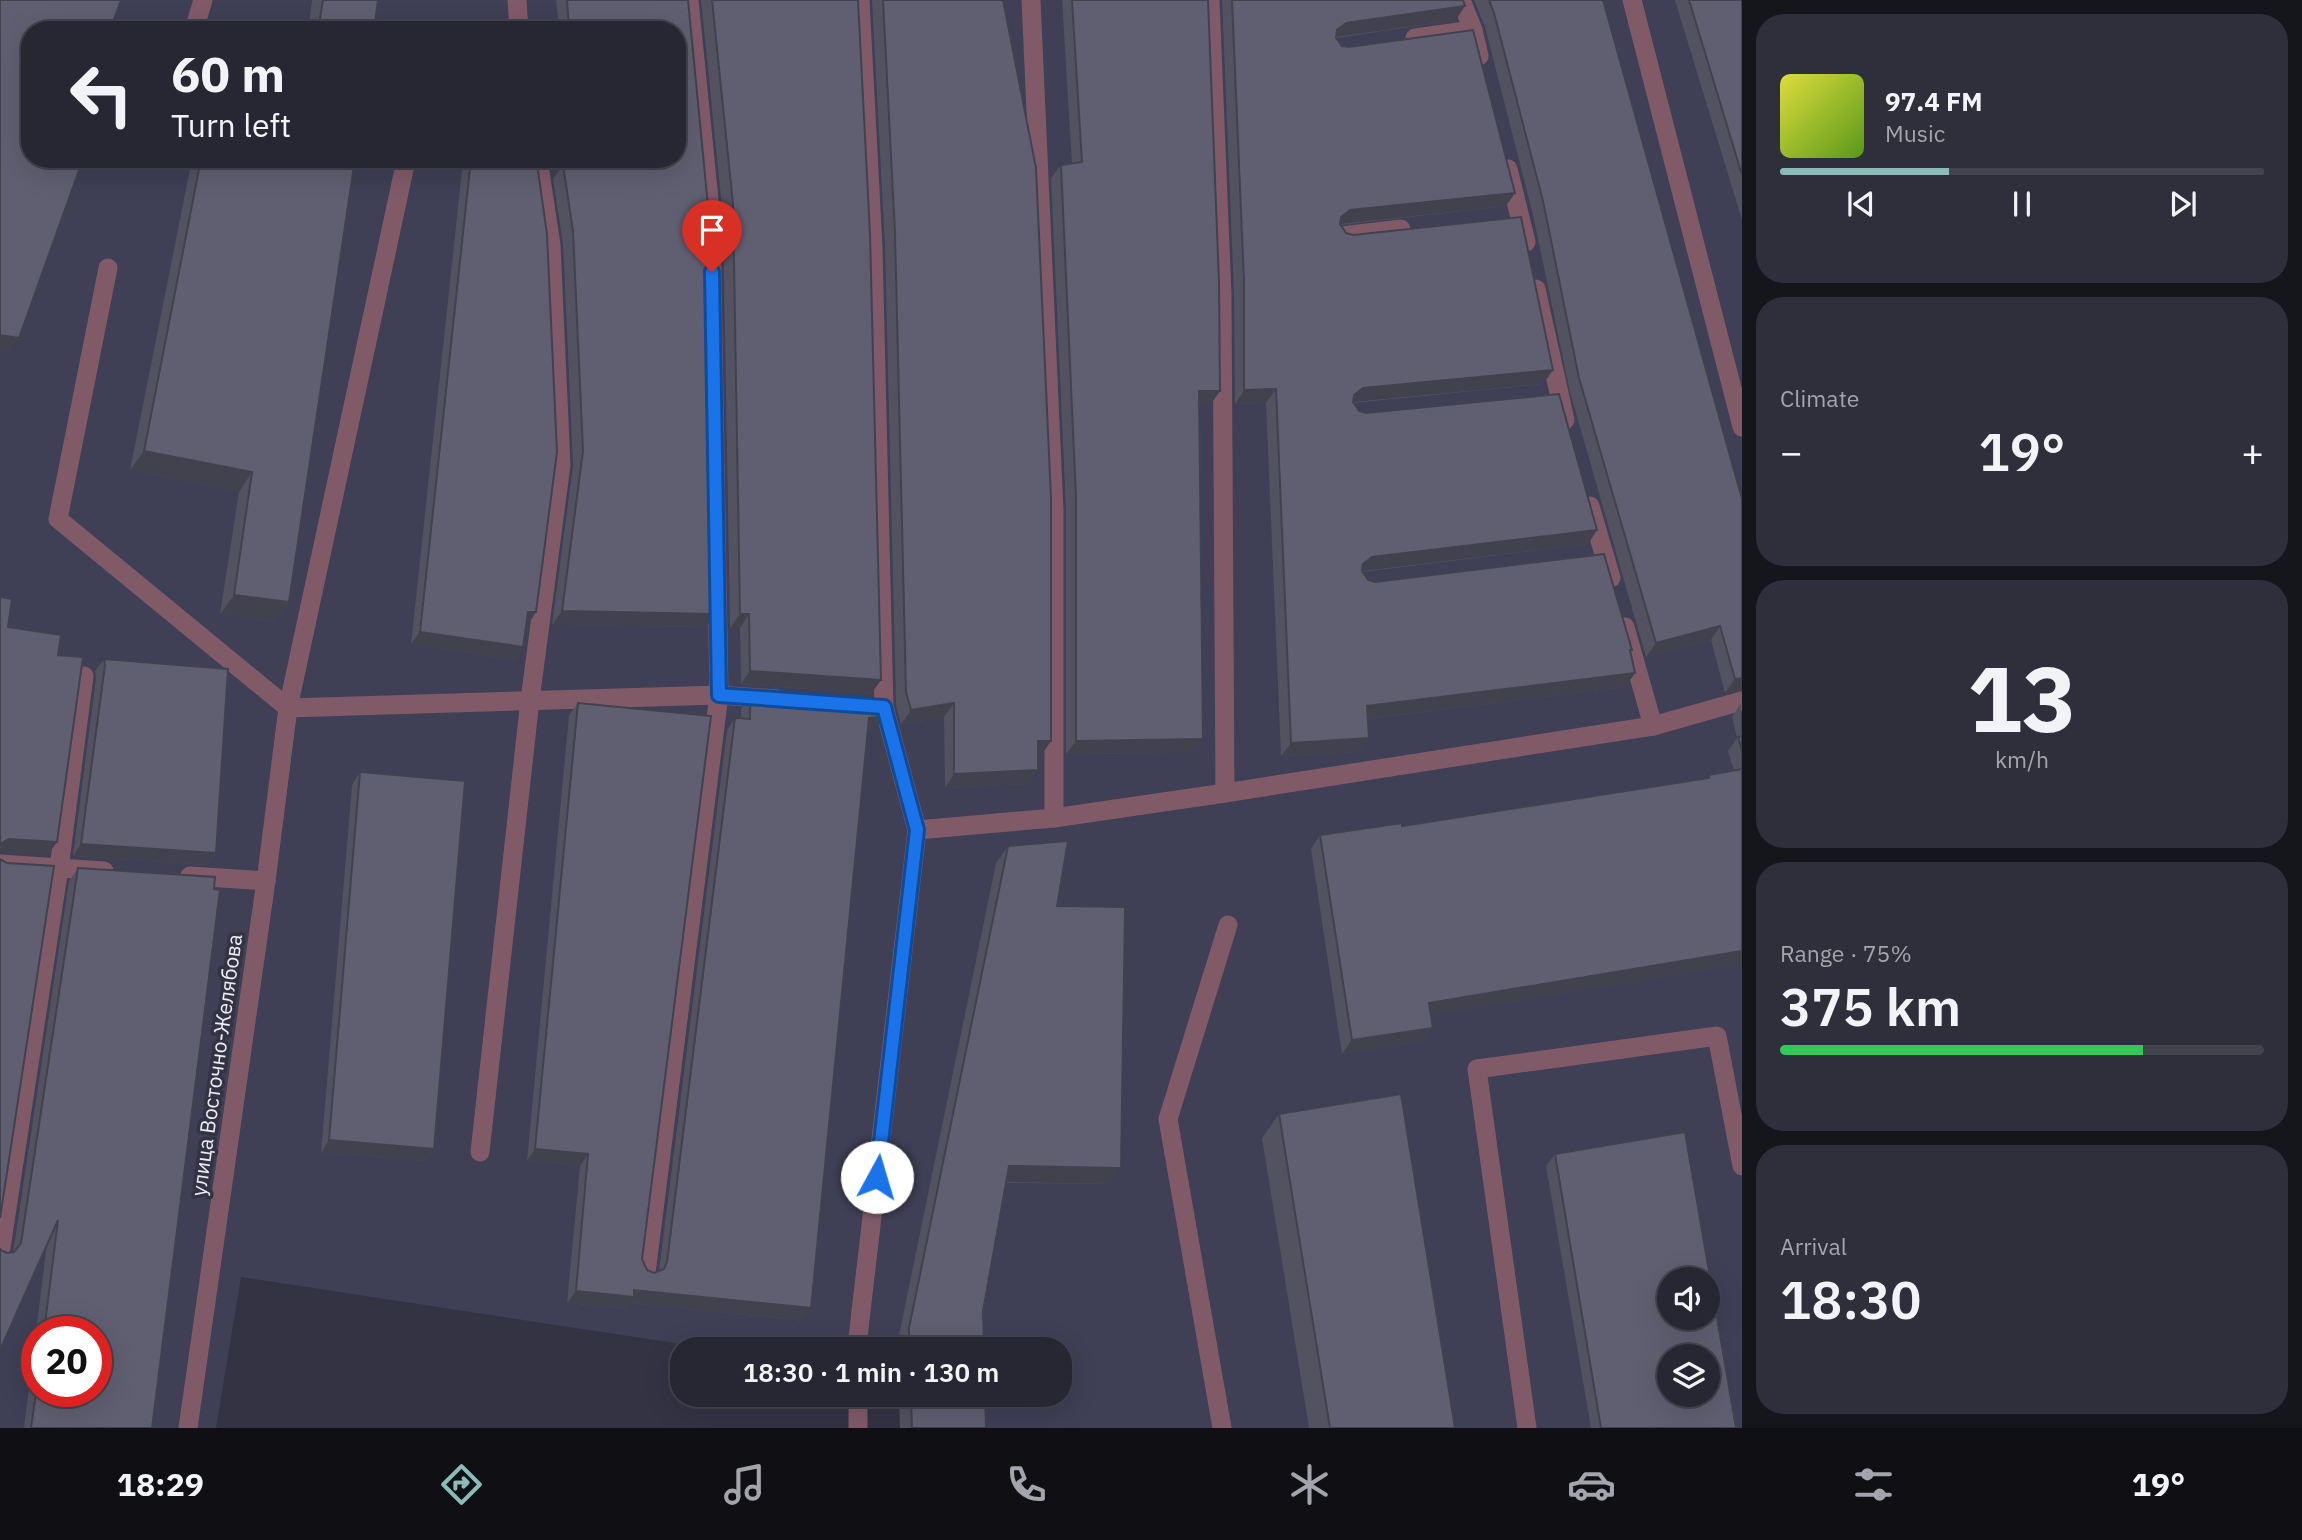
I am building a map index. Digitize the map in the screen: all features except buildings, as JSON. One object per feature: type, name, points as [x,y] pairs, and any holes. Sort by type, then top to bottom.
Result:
[{"type":"street","points":[[196,21],[202,0]]},
{"type":"street","points":[[517,0],[518,21]]},
{"type":"street","points":[[646,1273],[719,695],[711,219],[689,0]]},
{"type":"street","points":[[859,1337],[917,830],[877,707],[873,247],[860,0]]},
{"type":"street","points":[[1031,0],[1054,511],[1054,818]]},
{"type":"street","points":[[1210,0],[1222,295],[1226,793]]},
{"type":"street","points":[[1461,0],[1483,70]]},
{"type":"street","points":[[1632,0],[1742,427]]},
{"type":"street","points":[[1392,42],[1472,30]]},
{"type":"street","points":[[1503,150],[1514,218],[1531,265],[1551,396],[1570,435]]},
{"type":"street","name":"улица Восточно-Желябова","points":[[188,1428],[288,708],[404,168]]},
{"type":"street","points":[[480,1152],[530,700],[561,465],[551,245],[539,168]]},
{"type":"street","points":[[1342,236],[1424,227]]},
{"type":"street","points":[[108,268],[58,519],[288,708],[719,695],[788,700]]},
{"type":"street","points":[[1585,488],[1597,555],[1617,600],[1653,726]]},
{"type":"street","points":[[0,1254],[59,868],[84,676]]},
{"type":"street","points":[[917,830],[1054,818],[1226,793],[1653,726],[1742,701]]},
{"type":"street","points":[[0,863],[128,872]]},
{"type":"street","points":[[169,875],[266,881]]},
{"type":"street","points":[[1222,1428],[1168,1119],[1228,925]]},
{"type":"street","points":[[1527,1428],[1477,1069],[1717,1036],[1742,1167]]},
{"type":"street","points":[[858,1407],[858,1428]]},
{"type":"shaded area","points":[[0,0],[1738,0],[1742,14],[1742,1428],[955,1428],[955,1407],[1072,1407],[1072,1337],[954,1337],[954,1319],[893,1337],[670,1337],[670,1342],[241,1277],[216,1428],[0,1428]]},
{"type":"route","points":[[712,272],[719,695],[884,707],[917,830],[877,1177]]}]
